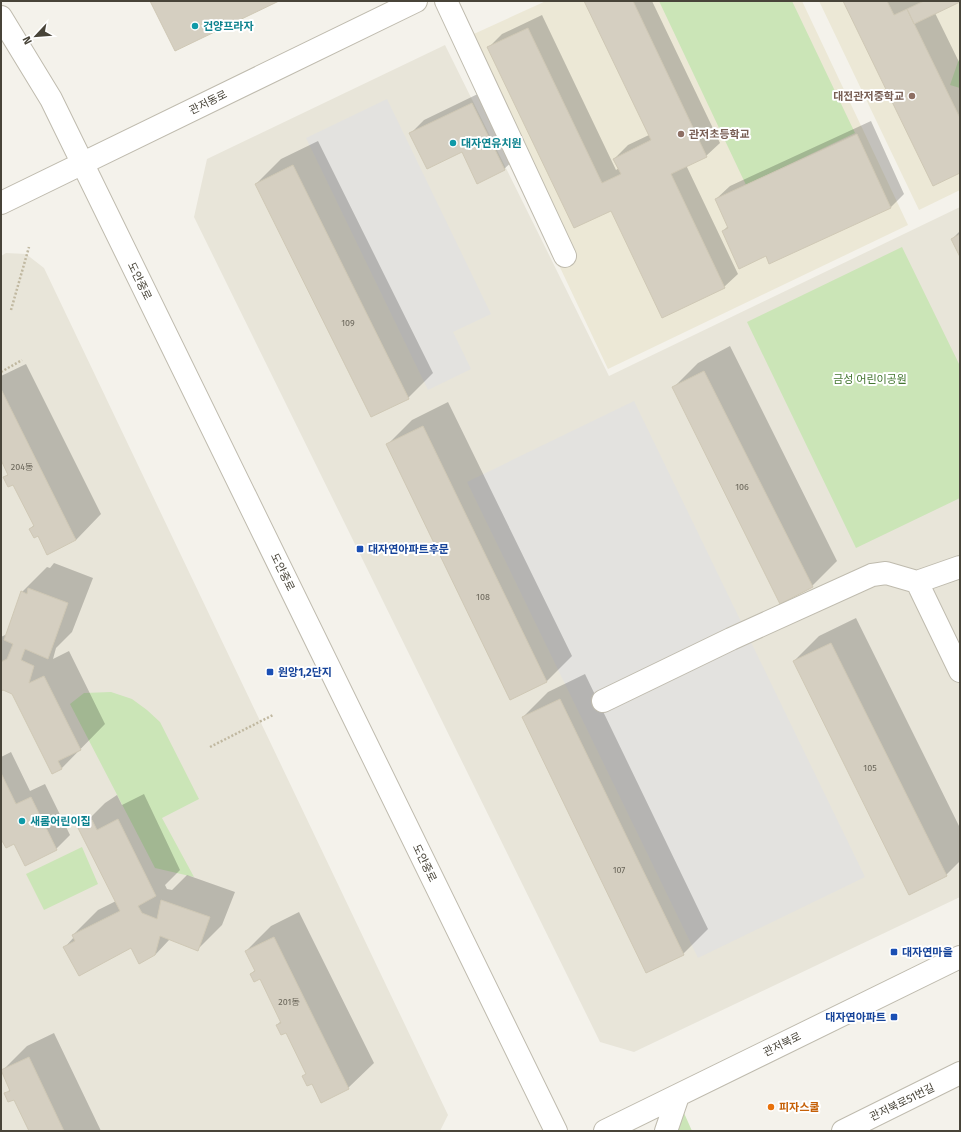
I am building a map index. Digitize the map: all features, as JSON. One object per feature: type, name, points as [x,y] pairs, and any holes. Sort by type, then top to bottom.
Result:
[{"type":"street","name":"관저동로","points":[[1,203],[416,1]]},
{"type":"street","points":[[446,1],[565,256]]},
{"type":"street","name":"도안중로","points":[[1,17],[51,99],[83,162],[556,1131]]},
{"type":"street","points":[[603,701],[731,639],[872,575],[886,573],[917,582],[960,567]]},
{"type":"street","points":[[917,582],[960,671]]},
{"type":"street","name":"관저북로","points":[[605,1131],[960,957]]},
{"type":"street","name":"관저북로51번길","points":[[843,1131],[960,1073]]},
{"type":"street","points":[[666,1131],[678,1096]]},
{"type":"path","points":[[11,310],[29,247]]},
{"type":"path","points":[[1,372],[22,360]]},
{"type":"path","points":[[210,747],[273,715]]},
{"type":"shaded area","name":"관저초등학교","points":[[546,1],[802,1],[908,225],[608,369],[454,43]]},
{"type":"shaded area","name":"대전관저중학교","points":[[819,1],[960,1],[960,190],[919,210]]},
{"type":"shaded area","points":[[445,45],[609,376],[960,207],[960,897],[634,1052],[600,1042],[194,217],[207,159]]},
{"type":"shaded area","points":[[387,99],[491,314],[453,332],[471,369],[428,390],[306,138]]},
{"type":"shaded area","points":[[6,253],[26,254],[44,268],[448,1115],[440,1131],[1,1131],[1,256]]},
{"type":"shaded area","points":[[634,401],[865,877],[698,958],[467,482]]},
{"type":"green space","points":[[659,1],[792,1],[855,133],[746,185]]},
{"type":"green space","points":[[960,56],[960,88],[950,85]]},
{"type":"green space","name":"금성 어린이공원","points":[[902,247],[960,366],[960,498],[856,548],[747,322]]},
{"type":"green space","points":[[111,692],[132,699],[160,722],[199,799],[162,818],[194,877],[155,868],[70,704],[84,693]]},
{"type":"green space","points":[[82,847],[98,884],[44,910],[26,874]]},
{"type":"green space","points":[[684,1113],[692,1131],[678,1131]]},
{"type":"building","name":"건양프라자","points":[[150,1],[279,1],[175,51]]},
{"type":"building","points":[[584,1],[633,1],[707,157],[671,174],[725,288],[662,318],[611,211],[574,228],[487,47],[528,28],[602,183],[621,174],[613,159],[651,140]]},
{"type":"building","points":[[843,1],[887,1],[894,15],[907,9],[960,118],[960,173],[933,186]]},
{"type":"building","points":[[924,1],[960,2],[914,24],[907,9]]},
{"type":"building","name":"대자연유치원","points":[[472,103],[505,170],[477,184],[462,152],[427,169],[409,133]]},
{"type":"building","points":[[857,134],[891,208],[769,264],[766,256],[739,269],[722,231],[728,228],[715,199]]},
{"type":"building","points":[[293,165],[409,399],[371,417],[255,184]]},
{"type":"building","points":[[960,234],[960,257],[951,239]]},
{"type":"building","points":[[704,371],[813,587],[780,604],[672,387]]},
{"type":"building","points":[[1,389],[76,540],[47,555],[38,536],[34,538],[29,529],[34,526],[13,485],[8,487],[3,477],[8,475],[1,460]]},
{"type":"building","points":[[423,426],[547,682],[510,700],[386,444]]},
{"type":"building","points":[[28,588],[68,603],[48,659],[25,649],[21,660],[34,666],[29,683],[44,676],[81,750],[58,761],[62,769],[52,774],[12,694],[3,690],[1,691],[1,662],[7,659],[13,644],[4,640],[21,591],[27,594]]},
{"type":"building","points":[[831,643],[947,876],[909,895],[793,661]]},
{"type":"building","points":[[560,699],[684,955],[646,973],[522,717]]},
{"type":"building","name":"새롬어린이집","points":[[1,773],[16,804],[31,797],[57,850],[25,866],[14,844],[6,848],[1,839]]},
{"type":"building","points":[[118,819],[156,896],[138,906],[142,913],[157,919],[161,900],[210,917],[198,951],[160,936],[155,955],[139,964],[131,948],[79,976],[63,947],[75,941],[72,935],[120,911],[78,828],[92,820],[97,830]]},
{"type":"building","points":[[274,937],[349,1089],[321,1103],[312,1084],[307,1086],[302,1076],[306,1074],[286,1033],[281,1035],[276,1025],[281,1023],[260,979],[254,982],[250,974],[255,971],[245,951]]},
{"type":"building","points":[[29,1057],[64,1131],[29,1131],[14,1100],[8,1102],[4,1093],[10,1091],[1,1070]]},
{"type":"place","name":"건양프라자","points":[[195,26]]},
{"type":"place","name":"대전관저중학교","points":[[912,96]]},
{"type":"place","name":"관저초등학교","points":[[681,134]]},
{"type":"place","name":"대자연유치원","points":[[453,143]]},
{"type":"place","name":"대자연아파트후문","points":[[360,549]]},
{"type":"place","name":"원앙1,2단지","points":[[270,672]]},
{"type":"place","name":"새롬어린이집","points":[[22,821]]},
{"type":"place","name":"대자연마을","points":[[894,952]]},
{"type":"place","name":"대자연아파트","points":[[894,1017]]},
{"type":"place","name":"피자스쿨","points":[[771,1107]]}]
